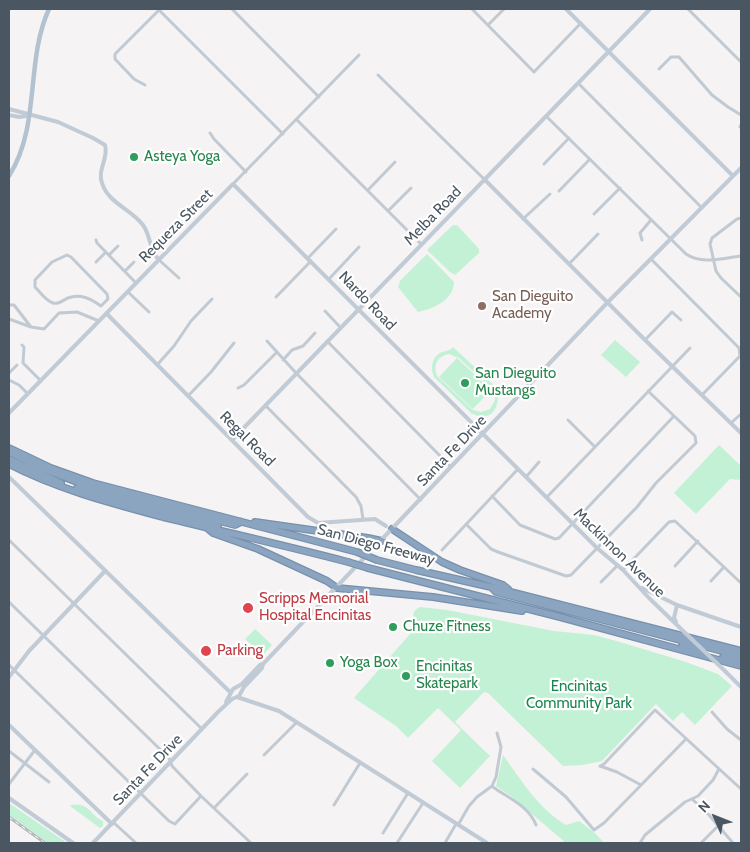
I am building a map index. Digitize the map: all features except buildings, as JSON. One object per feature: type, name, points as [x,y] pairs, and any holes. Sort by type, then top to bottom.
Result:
[{"type":"highway","name":"San Diego Freeway","points":[[9,448],[52,468],[93,483],[357,552],[377,560],[512,592],[741,651]]},
{"type":"highway","points":[[9,452],[41,468],[95,489],[235,525],[241,522]]},
{"type":"highway","points":[[9,459],[56,481],[82,490],[234,531],[242,537]]},
{"type":"highway","name":"San Diego Freeway","points":[[9,464],[53,484],[86,495],[207,528],[271,542],[560,617],[741,666]]},
{"type":"highway","points":[[230,519],[382,541]]},
{"type":"highway","points":[[207,528],[213,533],[258,549],[305,570],[337,588],[433,597],[560,617]]},
{"type":"highway","points":[[392,529],[442,562],[503,585],[512,592]]},
{"type":"highway","points":[[491,587],[496,592],[741,656]]},
{"type":"highway","points":[[489,599],[495,598],[741,661]]},
{"type":"main road","points":[[9,176],[19,156],[28,115],[37,44],[49,9]]},
{"type":"street","points":[[145,84],[134,79],[115,59],[115,54],[159,9],[282,134]]},
{"type":"street","points":[[232,9],[319,97]]},
{"type":"street","points":[[472,9],[534,72],[581,23]]},
{"type":"street","points":[[488,25],[504,9]]},
{"type":"street","points":[[566,9],[733,176]]},
{"type":"street","name":"Melba Road","points":[[232,440],[650,9]]},
{"type":"street","points":[[688,9],[741,62]]},
{"type":"street","name":"Requeza Street","points":[[9,413],[359,55]]},
{"type":"street","points":[[659,69],[671,57],[679,56],[712,95],[741,115]]},
{"type":"street","points":[[378,76],[741,433]]},
{"type":"street","points":[[577,83],[702,208]]},
{"type":"street","points":[[9,109],[28,115],[48,118],[105,145],[106,154],[100,178],[105,191],[112,200],[142,224],[150,240],[153,253],[179,278]]},
{"type":"street","points":[[9,114],[19,117],[28,115]]},
{"type":"street","points":[[546,115],[670,239],[694,259],[712,260],[741,256]]},
{"type":"street","points":[[297,120],[422,244]]},
{"type":"street","points":[[210,133],[246,172]]},
{"type":"street","points":[[544,164],[569,138]]},
{"type":"street","points":[[559,191],[590,159]]},
{"type":"street","points":[[368,190],[395,162]]},
{"type":"street","name":"Santa Fe Drive","points":[[218,712],[232,693],[238,690],[260,665],[337,588],[607,303],[741,168]]},
{"type":"street","name":"Nardo Road","points":[[233,184],[483,434]]},
{"type":"street","points":[[388,211],[411,188]]},
{"type":"street","points":[[594,214],[620,188]]},
{"type":"street","points":[[523,219],[550,194]]},
{"type":"street","points":[[741,218],[712,238],[710,244],[712,260],[716,271],[741,297]]},
{"type":"street","points":[[642,240],[640,233],[651,220]]},
{"type":"street","points":[[276,297],[336,229]]},
{"type":"street","points":[[569,264],[598,234]]},
{"type":"street","points":[[96,240],[136,283]]},
{"type":"street","points":[[96,262],[118,246]]},
{"type":"street","points":[[329,278],[359,247]]},
{"type":"street","points":[[101,306],[107,301],[107,294],[67,255],[52,262],[35,280],[35,287],[52,303],[57,303],[74,296],[82,296],[93,300],[107,314]]},
{"type":"street","points":[[650,259],[738,346],[740,356],[702,395]]},
{"type":"street","points":[[125,271],[134,262]]},
{"type":"street","points":[[128,292],[149,312]]},
{"type":"street","points":[[157,365],[174,346],[191,321],[212,299]]},
{"type":"street","points":[[9,305],[14,305],[31,326]]},
{"type":"street","points":[[325,311],[340,327]]},
{"type":"street","points":[[9,319],[44,329],[57,314],[77,312],[99,321]]},
{"type":"street","points":[[645,340],[672,312],[681,320]]},
{"type":"street","name":"Regal Road","points":[[107,314],[312,520],[318,523],[375,519],[392,529]]},
{"type":"street","points":[[283,360],[292,350],[304,346],[315,333]]},
{"type":"street","points":[[267,341],[283,360],[421,500]]},
{"type":"street","points":[[327,341],[451,468]]},
{"type":"street","points":[[188,396],[211,372],[234,343]]},
{"type":"street","points":[[22,346],[24,347],[23,363],[40,381]]},
{"type":"street","points":[[547,497],[690,348]]},
{"type":"street","points":[[238,388],[244,385],[276,352]]},
{"type":"street","points":[[9,373],[17,364]]},
{"type":"street","points":[[9,380],[19,385],[28,394]]},
{"type":"street","points":[[466,524],[492,549],[498,552],[566,576],[572,574],[637,507],[656,483],[695,445],[695,436],[648,391]]},
{"type":"street","points":[[265,405],[356,496],[361,506],[363,519]]},
{"type":"street","points":[[731,423],[741,414]]},
{"type":"street","points":[[492,496],[520,525],[556,539],[562,536],[674,416]]},
{"type":"street","points":[[568,420],[594,447]]},
{"type":"street","name":"Mackinnon Avenue","points":[[483,434],[572,524],[618,565],[649,598],[741,687]]},
{"type":"street","points":[[526,476],[539,462]]},
{"type":"street","points":[[442,550],[518,469]]},
{"type":"street","points":[[9,477],[237,697],[279,710],[423,804],[487,843]]},
{"type":"street","points":[[623,570],[671,521],[675,521],[741,583]]},
{"type":"street","points":[[9,540],[202,728]]},
{"type":"street","points":[[675,566],[698,541]]},
{"type":"street","points":[[601,582],[618,565]]},
{"type":"street","points":[[711,581],[724,567]]},
{"type":"street","points":[[9,677],[43,635],[105,571]]},
{"type":"street","points":[[640,587],[677,605],[741,627]]},
{"type":"street","points":[[9,602],[171,762],[172,766],[201,796],[252,843]]},
{"type":"street","points":[[677,605],[674,618],[677,625]]},
{"type":"street","points":[[9,665],[169,821],[175,824],[201,796]]},
{"type":"street","points":[[223,684],[238,690],[252,702]]},
{"type":"street","name":"Santa Fe Drive","points":[[93,843],[202,728],[237,697],[238,690]]},
{"type":"street","points":[[641,785],[617,772],[600,766],[655,710],[741,789]]},
{"type":"street","points":[[712,712],[727,729],[741,740]]},
{"type":"street","points":[[264,755],[297,722]]},
{"type":"street","points":[[9,725],[112,823],[136,843]]},
{"type":"street","points":[[445,843],[477,797],[492,786],[496,777],[501,747],[497,733]]},
{"type":"street","points":[[533,769],[566,797],[594,830],[604,823],[686,739]]},
{"type":"street","points":[[9,784],[35,750]]},
{"type":"street","points":[[9,751],[49,782]]},
{"type":"street","points":[[334,805],[360,763]]},
{"type":"street","points":[[640,843],[646,835],[685,802],[708,787],[720,769]]},
{"type":"street","points":[[214,808],[247,774]]},
{"type":"street","points":[[492,786],[515,801],[533,818],[536,825]]},
{"type":"street","points":[[383,833],[408,793]]},
{"type":"street","points":[[9,798],[73,843]]},
{"type":"street","points":[[692,799],[733,843]]},
{"type":"street","points":[[397,843],[423,804]]},
{"type":"street","points":[[700,843],[717,827]]},
{"type":"green space","points":[[453,225],[457,225],[479,249],[479,253],[455,275],[427,250]]},
{"type":"green space","points":[[427,254],[454,282],[447,299],[430,309],[418,312],[398,287],[400,281]]},
{"type":"green space","points":[[615,340],[640,362],[626,377],[601,355]]},
{"type":"green space","points":[[453,347],[498,389],[498,402],[493,412],[489,415],[478,416],[471,413],[434,377],[432,366],[434,359],[442,352]],"holes":[[[449,354],[459,358],[495,393],[495,400],[490,409],[481,412],[473,410],[438,377],[436,365],[441,357]]]},
{"type":"green space","name":"San Dieguito Mustangs","points":[[457,358],[491,390],[473,409],[439,377]]},
{"type":"green space","points":[[719,445],[741,466],[741,480],[730,479],[696,514],[674,493]]},
{"type":"green space","name":"Encinitas Community Park","points":[[420,607],[447,610],[554,631],[594,635],[686,662],[718,674],[732,686],[695,725],[682,712],[673,721],[656,704],[602,761],[563,766],[488,693],[484,692],[455,722],[490,756],[460,788],[432,761],[461,730],[438,708],[408,738],[396,726],[354,698],[417,626],[417,620],[413,616],[414,611]]},
{"type":"green space","points":[[255,629],[272,645],[263,655],[245,639]]},
{"type":"green space","points":[[503,755],[547,811],[566,825],[579,821],[595,833],[604,843],[566,843],[512,797],[496,786]]},
{"type":"green space","points":[[9,803],[67,843],[48,843],[9,815]]},
{"type":"green space","points":[[70,806],[86,808],[103,821],[103,826],[100,828]]},
{"type":"railway","points":[[9,817],[45,843]]},
{"type":"place","name":"Asteya Yoga","points":[[134,157]]},
{"type":"place","name":"San Dieguito Academy","points":[[482,306]]},
{"type":"place","name":"San Dieguito Mustangs","points":[[465,383]]},
{"type":"place","name":"Scripps Memorial Hospital Encinitas","points":[[248,608]]},
{"type":"place","name":"Chuze Fitness","points":[[393,627]]},
{"type":"place","name":"Parking","points":[[206,651]]},
{"type":"place","name":"Yoga Box","points":[[330,663]]},
{"type":"place","name":"Encinitas Skatepark","points":[[406,676]]}]
